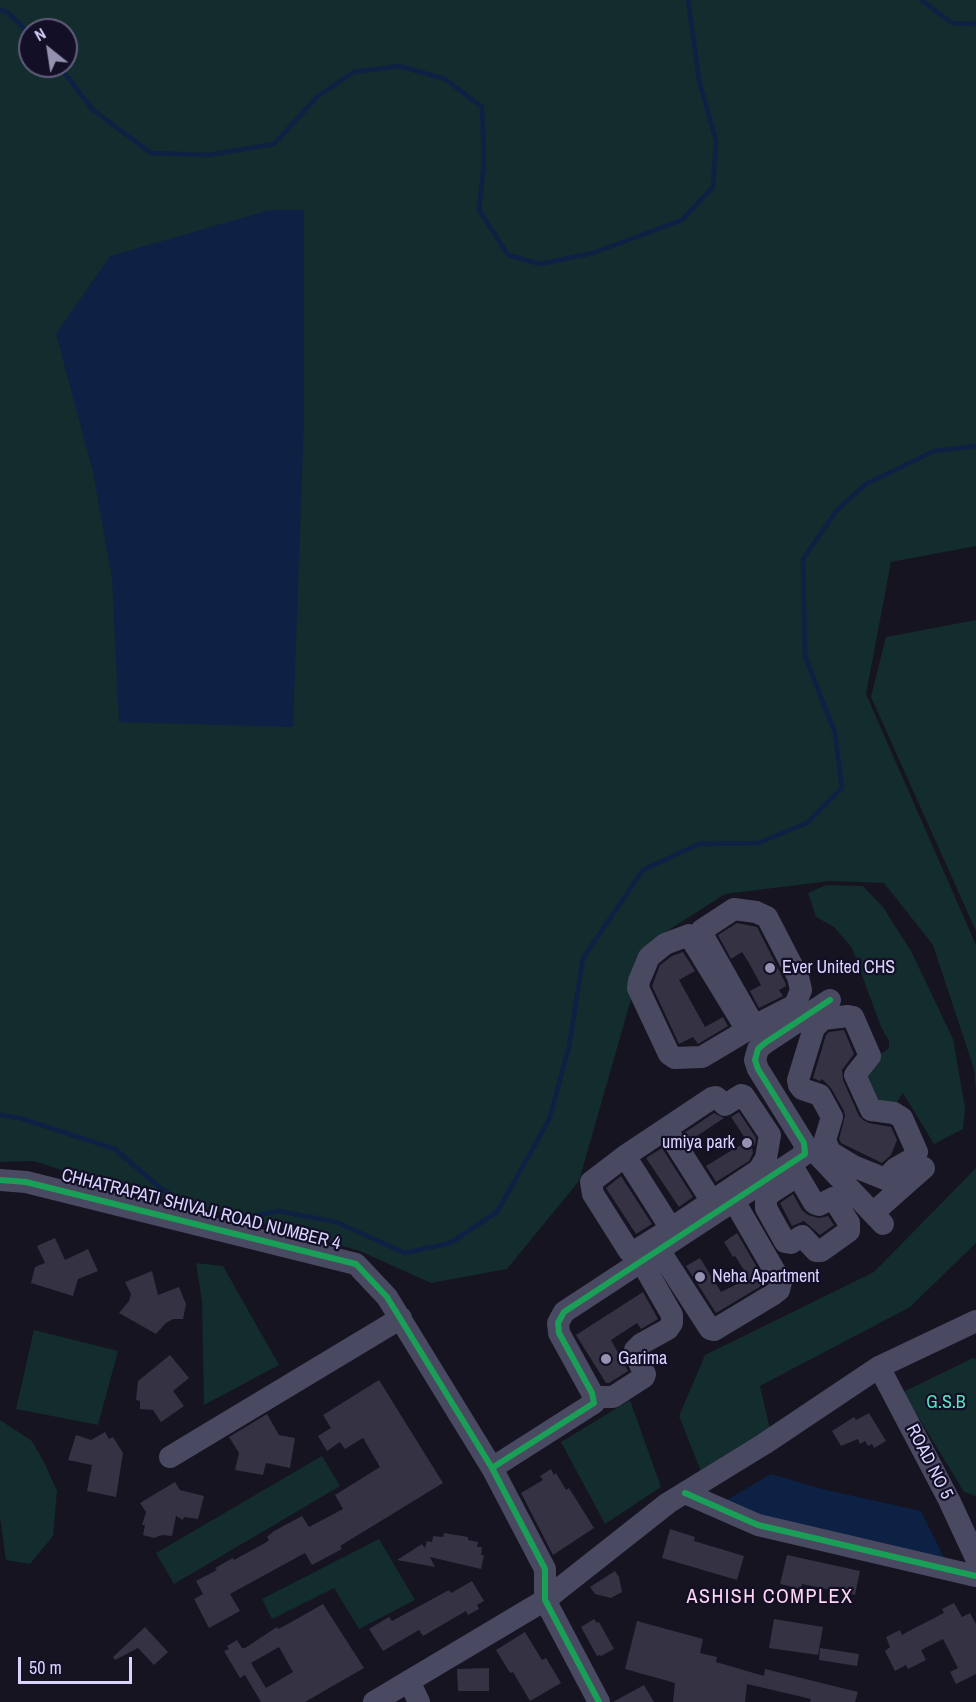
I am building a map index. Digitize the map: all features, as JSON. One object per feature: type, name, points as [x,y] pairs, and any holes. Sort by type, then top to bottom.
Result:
[{"type":"street","points":[[753,1033],[795,1005],[799,998],[801,984],[767,917],[756,912],[735,909],[702,930],[702,934],[753,1033],[758,1049],[755,1059],[758,1069],[804,1143],[808,1160],[878,1219],[924,1168]]},
{"type":"street","points":[[753,1033],[689,935],[665,944],[649,957],[638,988],[669,1054],[675,1058],[702,1057],[830,1000]]},
{"type":"street","points":[[492,1468],[594,1403],[559,1333],[558,1323],[564,1311],[721,1205],[808,1160],[825,1140],[832,1117],[820,1095],[802,1089],[798,1080],[814,1028],[823,1019],[853,1017],[870,1056],[855,1075],[871,1110],[894,1113],[902,1118],[917,1152],[912,1159],[896,1168],[885,1179],[853,1166],[808,1160]]},
{"type":"street","points":[[662,1244],[629,1251],[591,1188],[591,1182],[625,1156],[712,1098],[716,1097],[724,1105],[741,1095],[744,1096],[770,1134],[766,1158],[759,1170],[721,1205]]},
{"type":"street","points":[[791,1121],[823,1101]]},
{"type":"street","points":[[625,1156],[662,1244],[710,1329],[714,1330],[774,1294],[779,1290],[781,1282],[666,1129]]},
{"type":"street","name":"CHHATRAPATI SHIVAJI ROAD NUMBER 4","points":[[0,1180],[38,1185],[356,1264],[387,1297],[492,1468],[545,1569],[545,1600],[599,1702]]},
{"type":"street","points":[[593,1397],[613,1397],[644,1377],[645,1374],[635,1355],[635,1350],[641,1344],[668,1329],[672,1323],[662,1244]]},
{"type":"street","points":[[170,1457],[401,1318]]},
{"type":"street","points":[[374,1702],[545,1600],[668,1503],[879,1367],[976,1321]]},
{"type":"street","name":"ROAD NO 5","points":[[879,1367],[949,1500],[976,1558]]},
{"type":"street","points":[[694,1488],[758,1524],[976,1576]]},
{"type":"street","points":[[409,1681],[419,1702]]},
{"type":"green space","points":[[0,0],[976,0],[976,546],[891,562],[866,694],[976,945],[976,1091],[974,1069],[933,945],[884,883],[830,881],[725,894],[658,937],[636,982],[579,1181],[507,1269],[431,1283],[360,1251],[229,1214],[129,1192],[34,1161],[0,1162]]},
{"type":"green space","points":[[976,620],[976,931],[871,697],[886,637]]},
{"type":"green space","points":[[826,885],[863,886],[883,907],[911,951],[953,1039],[965,1108],[963,1129],[934,1144],[903,1093],[897,1102],[880,1102],[860,1063],[884,1052],[889,1048],[889,1041],[881,1027],[852,948],[834,927],[816,917],[808,893]]},
{"type":"green space","points":[[976,1168],[976,1243],[910,1307],[760,1386],[770,1429],[702,1474],[679,1416],[705,1355],[874,1272]]},
{"type":"green space","points":[[196,1263],[223,1266],[279,1365],[204,1405],[202,1301]]},
{"type":"green space","points":[[34,1330],[118,1351],[98,1425],[16,1409]]},
{"type":"green space","name":"G.S.B","points":[[973,1358],[976,1359],[976,1496],[964,1492],[903,1392]]},
{"type":"green space","points":[[630,1400],[661,1487],[605,1524],[561,1442]]},
{"type":"green space","points":[[0,1420],[32,1441],[57,1491],[53,1536],[30,1564],[6,1560],[0,1517]]},
{"type":"green space","points":[[322,1456],[340,1486],[174,1584],[156,1553]]},
{"type":"green space","points":[[379,1539],[415,1600],[359,1629],[334,1588],[272,1619],[262,1599]]},
{"type":"water","points":[[270,210],[304,210],[304,418],[293,727],[119,722],[112,578],[93,472],[56,334],[110,256]]},
{"type":"water","points":[[771,1474],[822,1489],[921,1511],[947,1564],[761,1520],[725,1501]]},
{"type":"building","name":"Ever United CHS","points":[[737,923],[757,927],[785,982],[786,986],[779,990],[783,996],[759,1008],[750,991],[761,985],[749,963],[742,952],[731,959],[718,935]]},
{"type":"building","points":[[683,952],[695,971],[679,980],[705,1027],[723,1017],[728,1026],[698,1044],[693,1037],[679,1044],[652,986],[660,965],[672,956]]},
{"type":"building","points":[[844,1030],[854,1054],[842,1070],[843,1080],[859,1116],[869,1123],[891,1127],[897,1140],[891,1155],[882,1163],[841,1143],[839,1139],[845,1116],[844,1111],[831,1088],[822,1079],[820,1081],[813,1078],[826,1035],[829,1032]]},
{"type":"building","points":[[739,1112],[756,1138],[755,1145],[752,1147],[753,1153],[749,1161],[716,1182],[706,1166],[747,1141],[731,1117]]},
{"type":"building","points":[[714,1113],[724,1118],[697,1136],[699,1138],[691,1144],[684,1133]]},
{"type":"building","points":[[662,1148],[693,1197],[679,1207],[646,1158]]},
{"type":"building","points":[[621,1176],[652,1224],[636,1234],[606,1188]]},
{"type":"building","points":[[793,1194],[802,1210],[808,1215],[819,1218],[828,1216],[834,1225],[820,1235],[804,1221],[792,1226],[780,1203]]},
{"type":"building","points":[[737,1233],[766,1283],[716,1313],[686,1266],[700,1258],[721,1292],[749,1278],[724,1242]]},
{"type":"building","points":[[55,1238],[65,1260],[88,1249],[98,1271],[78,1279],[73,1296],[31,1283],[35,1267],[45,1263],[37,1246]]},
{"type":"building","points":[[152,1271],[158,1295],[179,1287],[186,1304],[183,1319],[173,1319],[156,1334],[119,1313],[129,1301],[131,1294],[125,1282]]},
{"type":"building","name":"Garima","points":[[643,1292],[658,1319],[641,1329],[637,1323],[611,1340],[628,1371],[606,1383],[576,1335]]},
{"type":"building","points":[[170,1355],[189,1378],[173,1391],[184,1406],[161,1422],[153,1410],[140,1409],[140,1401],[136,1400],[138,1381]]},
{"type":"building","points":[[379,1380],[443,1483],[340,1546],[342,1549],[312,1565],[305,1553],[230,1594],[240,1611],[209,1628],[194,1599],[203,1594],[196,1581],[233,1558],[234,1560],[265,1543],[269,1540],[267,1537],[274,1531],[302,1516],[309,1527],[343,1509],[335,1495],[380,1467],[363,1438],[345,1449],[340,1442],[327,1451],[318,1436],[331,1428],[323,1415]]},
{"type":"building","points":[[869,1413],[886,1441],[874,1448],[872,1444],[868,1446],[865,1441],[860,1444],[858,1439],[841,1446],[832,1431],[854,1417],[856,1420]]},
{"type":"building","points":[[267,1414],[279,1435],[295,1438],[290,1468],[266,1463],[263,1475],[235,1470],[239,1453],[229,1437]]},
{"type":"building","points":[[105,1432],[109,1439],[113,1437],[123,1453],[116,1497],[87,1491],[92,1465],[68,1460],[76,1435],[91,1440]]},
{"type":"building","points":[[551,1469],[566,1490],[569,1488],[594,1528],[553,1555],[521,1493],[543,1480],[540,1476]]},
{"type":"building","points":[[175,1482],[180,1490],[204,1496],[198,1519],[184,1517],[183,1520],[176,1516],[172,1536],[162,1535],[154,1538],[143,1535],[145,1525],[142,1525],[146,1512],[140,1503]]},
{"type":"building","points":[[670,1529],[695,1537],[694,1541],[744,1556],[737,1580],[662,1558]]},
{"type":"building","points":[[444,1533],[468,1537],[468,1540],[478,1542],[477,1547],[482,1547],[481,1555],[484,1555],[481,1569],[430,1557],[435,1567],[397,1560],[422,1544],[425,1548],[427,1541],[432,1542],[433,1536],[443,1537]]},
{"type":"building","points":[[787,1555],[860,1571],[855,1595],[802,1584],[801,1589],[780,1584]]},
{"type":"building","points":[[615,1571],[619,1577],[622,1592],[611,1598],[595,1594],[590,1587]]},
{"type":"building","points":[[472,1581],[484,1601],[477,1605],[479,1609],[468,1615],[466,1611],[423,1636],[419,1630],[383,1651],[369,1629],[389,1617],[392,1621],[449,1590],[451,1593]]},
{"type":"building","points":[[954,1603],[962,1617],[970,1613],[976,1624],[976,1674],[956,1684],[950,1672],[958,1668],[943,1639],[921,1650],[926,1660],[908,1669],[906,1665],[895,1671],[885,1651],[890,1647],[886,1637],[900,1630],[902,1635],[944,1613],[942,1609]]},
{"type":"building","points":[[323,1604],[364,1668],[305,1702],[261,1702],[245,1675],[240,1678],[224,1651],[229,1649],[227,1646],[237,1640],[242,1648],[245,1648],[277,1627],[278,1629]],"holes":[[[279,1647],[293,1672],[266,1688],[251,1663]]]},
{"type":"building","points":[[594,1619],[597,1623],[599,1622],[614,1649],[601,1656],[597,1656],[581,1627]]},
{"type":"building","points":[[774,1619],[823,1627],[818,1655],[769,1648]]},
{"type":"building","points":[[637,1621],[703,1639],[700,1653],[717,1657],[716,1662],[764,1676],[765,1669],[858,1692],[855,1702],[810,1702],[811,1699],[747,1684],[745,1702],[673,1702],[675,1683],[625,1669]]},
{"type":"building","points":[[145,1627],[168,1652],[154,1665],[138,1648],[115,1660],[113,1657]]},
{"type":"building","points":[[525,1632],[542,1660],[546,1658],[561,1683],[530,1701],[513,1672],[510,1673],[496,1650]]},
{"type":"building","points":[[820,1648],[859,1654],[857,1666],[819,1660]]},
{"type":"building","points":[[489,1668],[489,1691],[458,1691],[457,1669]]},
{"type":"building","points":[[644,1685],[654,1702],[613,1702]]},
{"type":"waterway","points":[[68,78],[93,110],[151,153],[209,155],[274,144],[318,96],[354,72],[399,66],[445,79],[482,107],[484,162],[479,210],[508,255],[540,264],[593,253],[682,220],[713,187],[716,141],[699,80],[688,0]]},
{"type":"waterway","points":[[921,0],[952,23],[976,24]]},
{"type":"waterway","points":[[0,10],[7,12],[18,23]]},
{"type":"waterway","points":[[224,1222],[279,1211],[336,1222],[405,1253],[450,1243],[497,1212],[549,1120],[569,1047],[583,958],[643,870],[699,844],[758,843],[807,823],[842,788],[835,733],[805,656],[803,559],[837,510],[866,484],[934,451],[976,446]]},
{"type":"waterway","points":[[0,1115],[20,1118],[115,1149],[158,1186],[203,1216]]},
{"type":"cycle path","points":[[492,1468],[594,1403],[592,1393],[559,1333],[558,1323],[564,1312],[805,1154],[804,1143],[758,1069],[755,1060],[758,1049],[765,1043],[830,1000]]},
{"type":"cycle path","points":[[0,1180],[26,1182],[356,1264],[387,1297],[492,1468],[545,1569],[545,1600],[599,1702]]},
{"type":"cycle path","points":[[685,1493],[758,1525],[976,1576]]},
{"type":"place","name":"Ever United CHS","points":[[770,968]]},
{"type":"place","name":"umiya park","points":[[747,1143]]},
{"type":"place","name":"Neha Apartment","points":[[700,1277]]},
{"type":"place","name":"Garima","points":[[606,1359]]},
{"type":"district","name":"ASHISH COMPLEX","points":[[770,1598]]}]
